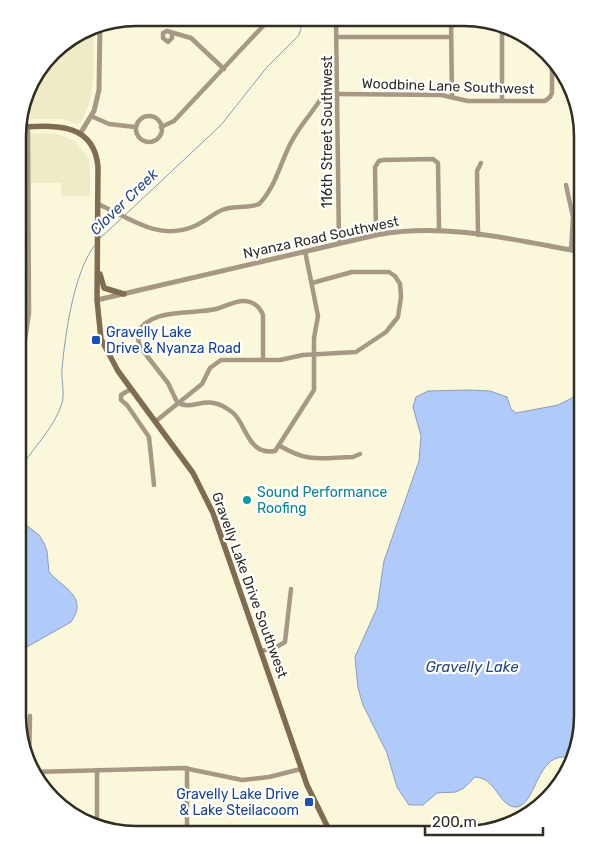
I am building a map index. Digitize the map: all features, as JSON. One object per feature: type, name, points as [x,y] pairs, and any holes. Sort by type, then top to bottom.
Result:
[{"type":"main road","points":[[28,126],[63,127],[80,134]]},
{"type":"main road","name":"Gravelly Lake Drive Southwest","points":[[80,134],[90,143],[97,158],[97,300],[98,323],[104,348],[203,491],[213,513],[301,769],[314,803],[326,826]]},
{"type":"main road","points":[[97,257],[104,288],[124,294]]},
{"type":"street","points":[[161,127],[174,121],[263,26]]},
{"type":"street","name":"116th Street Southwest","points":[[336,26],[339,243]]},
{"type":"street","points":[[451,26],[452,97]]},
{"type":"street","points":[[80,134],[91,116],[99,90],[100,32]]},
{"type":"street","points":[[502,33],[502,101]]},
{"type":"street","points":[[172,34],[191,38],[224,69]]},
{"type":"street","points":[[337,37],[451,37]]},
{"type":"street","name":"Woodbine Lane Southwest","points":[[338,94],[441,95],[468,101],[548,100],[552,93],[552,71]]},
{"type":"street","points":[[98,204],[128,220],[154,229],[180,231],[205,222],[225,209],[259,204],[267,195],[295,134],[314,111],[330,82]]},
{"type":"street","points":[[91,116],[109,124],[135,127]]},
{"type":"street","points":[[147,116],[156,118],[161,127],[159,137],[148,142],[137,136],[135,127],[139,120],[147,116]]},
{"type":"street","points":[[26,330],[29,313],[28,126]]},
{"type":"street","points":[[376,234],[377,163],[383,160],[436,161],[439,166],[439,229]]},
{"type":"street","points":[[478,235],[477,171],[481,163]]},
{"type":"street","points":[[566,185],[573,218],[571,250]]},
{"type":"street","name":"Nyanza Road Southwest","points":[[97,300],[376,234],[439,229],[574,251]]},
{"type":"street","points":[[262,360],[263,314],[260,309],[250,302],[239,301],[217,309],[176,313],[154,319],[141,327],[137,334],[138,341],[168,383],[177,402],[185,406],[209,401],[218,402],[237,416],[244,432],[256,445],[272,452],[280,446],[314,390],[314,338],[318,316],[305,251]]},
{"type":"street","points":[[156,421],[177,402],[202,384],[215,362],[221,360],[284,360],[315,354],[356,352],[386,332],[396,319],[400,309],[401,290],[396,277],[392,273],[382,270],[356,271],[312,283]]},
{"type":"street","points":[[131,389],[121,396],[121,400],[127,405],[149,438],[148,449],[154,486]]},
{"type":"street","points":[[280,446],[294,455],[305,458],[352,457],[360,454]]},
{"type":"street","points":[[260,651],[278,647],[285,642],[291,589]]},
{"type":"street","points":[[29,743],[30,716]]},
{"type":"street","points":[[187,768],[187,826]]},
{"type":"street","points":[[42,772],[187,768],[238,780],[269,777],[301,769]]},
{"type":"street","points":[[97,770],[97,818]]},
{"type":"shaded area","points":[[94,35],[93,81],[90,101],[82,121],[77,124],[62,119],[27,119],[32,101],[41,81],[53,64],[75,45]]},
{"type":"shaded area","points":[[54,133],[75,141],[88,157],[90,196],[61,196],[61,183],[26,183],[26,134]]},
{"type":"water","name":"Gravelly Lake","points":[[428,391],[490,391],[507,397],[511,409],[516,413],[558,405],[574,397],[574,723],[572,738],[565,758],[559,757],[550,762],[543,770],[528,799],[522,805],[514,807],[504,801],[488,782],[482,778],[475,777],[464,788],[456,792],[437,793],[423,805],[409,805],[397,787],[387,753],[363,705],[358,688],[355,657],[377,608],[384,561],[419,461],[421,436],[413,407],[416,397]]},
{"type":"water","points":[[26,525],[39,535],[44,543],[47,551],[49,572],[76,599],[76,613],[71,622],[26,647]]},
{"type":"waterway","name":"Clover Creek","points":[[124,216],[221,125],[267,67],[299,35],[302,26]]},
{"type":"waterway","name":"Clover Creek","points":[[100,238],[121,219]]},
{"type":"waterway","name":"Clover Creek","points":[[26,460],[55,420],[62,403],[62,369],[65,339],[72,304],[81,271],[95,245]]},
{"type":"place","name":"Gravelly Lake Drive & Nyanza Road","points":[[96,340]]},
{"type":"place","name":"Sound Performance Roofing","points":[[247,500]]},
{"type":"place","name":"Gravelly Lake Drive & Lake Steilacoom","points":[[309,802]]}]
